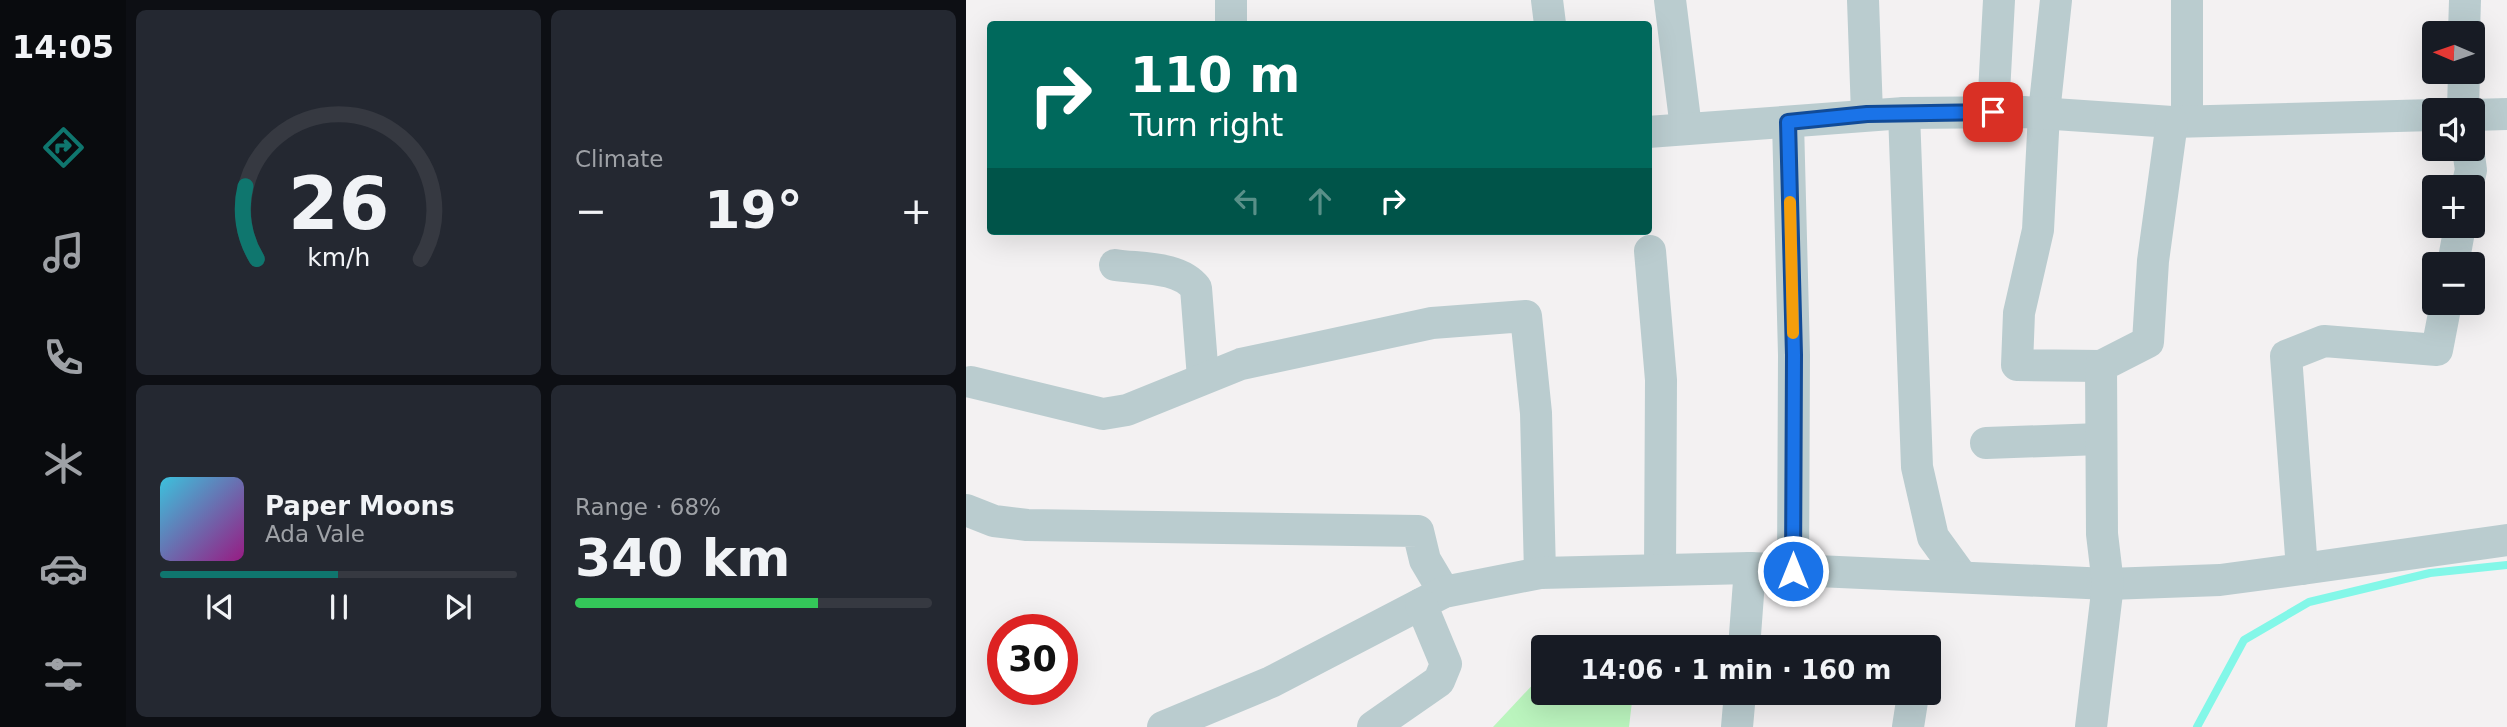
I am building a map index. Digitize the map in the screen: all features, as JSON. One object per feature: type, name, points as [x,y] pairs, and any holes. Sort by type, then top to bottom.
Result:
[{"type":"street","points":[[1230,21],[1231,0]]},
{"type":"street","points":[[1548,0],[1550,21]]},
{"type":"street","points":[[1670,0],[1685,128]]},
{"type":"street","points":[[1863,0],[1867,114]]},
{"type":"street","points":[[1993,112],[1999,0]]},
{"type":"street","points":[[2056,0],[2044,113],[2038,230],[2019,313],[2017,365],[2101,366],[2148,342],[2153,261],[2179,122],[2187,0]]},
{"type":"street","points":[[2464,21],[2465,0]]},
{"type":"street","points":[[1652,132],[1903,113],[2044,113],[2179,122],[2422,115]]},
{"type":"street","points":[[1903,113],[1917,467],[1933,537],[1962,578]]},
{"type":"street","points":[[2485,115],[2507,114]]},
{"type":"street","points":[[1788,122],[1794,355],[1793,571]]},
{"type":"street","points":[[1650,251],[1661,380],[1660,570]]},
{"type":"street","points":[[1115,265],[1179,274],[1189,279],[1196,288],[1203,378]]},
{"type":"street","points":[[2302,569],[2286,356],[2323,341],[2437,350],[2444,315]]},
{"type":"street","points":[[971,382],[1103,414],[1127,410],[1241,364],[1432,323],[1526,316],[1536,413],[1540,573]]},
{"type":"street","points":[[2091,727],[2108,584],[2102,534],[2101,366]]},
{"type":"street","points":[[1986,443],[2100,439]]},
{"type":"street","points":[[966,510],[994,521],[1027,525],[1419,531],[1446,664],[1439,681],[1373,727]]},
{"type":"street","points":[[1163,727],[1271,682],[1433,598],[1540,573],[1750,568],[2108,584],[2220,580],[2507,540]]},
{"type":"street","points":[[1745,635],[1750,568]]},
{"type":"street","points":[[1737,727],[1739,705]]},
{"type":"street","points":[[1908,727],[1911,705]]},
{"type":"green space","points":[[1531,686],[1531,705],[1632,705],[1629,727],[1493,727]]},
{"type":"waterway","points":[[2197,727],[2244,640],[2309,602],[2430,573],[2507,565]]},
{"type":"slow traffic","points":[[1790,202],[1793,333]]},
{"type":"route","points":[[1793,571],[1794,355],[1788,122],[1867,114],[1993,112]]}]
